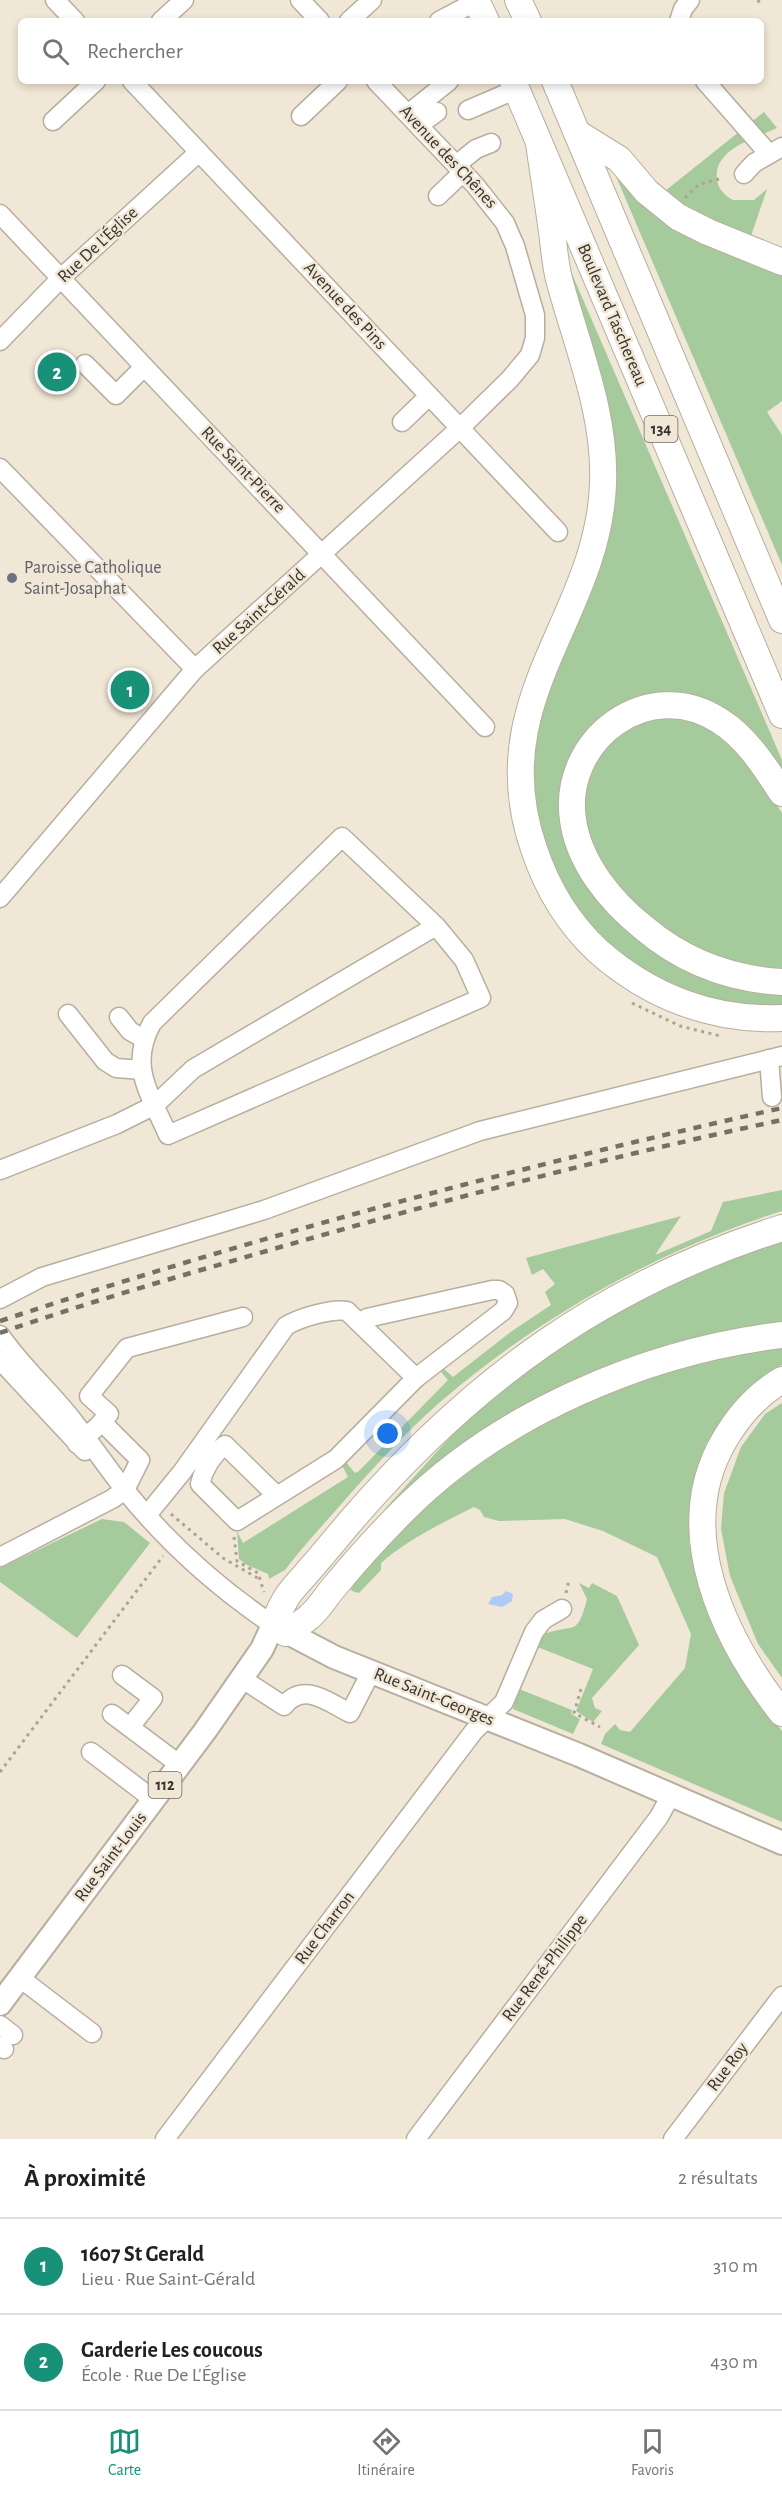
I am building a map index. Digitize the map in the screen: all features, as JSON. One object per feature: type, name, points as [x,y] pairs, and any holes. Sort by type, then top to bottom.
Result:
[{"type":"highway","points":[[518,0],[527,18]]},
{"type":"highway","name":"134","points":[[556,84],[782,620]]},
{"type":"highway","name":"Boulevard Taschereau","points":[[515,85],[782,715]]},
{"type":"highway","points":[[577,134],[619,159],[647,192],[678,217],[708,232],[782,262]]},
{"type":"highway","points":[[539,143],[558,276],[596,410],[602,443],[603,474],[602,504],[593,548],[538,681],[523,733],[522,784],[532,845],[551,890],[573,924],[592,945],[627,974],[656,991],[701,1009],[742,1017],[782,1018]]},
{"type":"highway","points":[[782,793],[747,745],[726,724],[700,711],[664,705],[647,708],[624,717],[595,740],[585,754],[577,774],[572,809],[579,844],[595,874],[614,900],[636,922],[669,947],[704,964],[741,976],[782,982]]},
{"type":"highway","points":[[280,1629],[287,1596],[381,1486],[418,1448],[507,1368],[561,1331],[631,1290],[704,1255],[782,1228]]},
{"type":"highway","points":[[280,1629],[310,1616],[370,1545],[420,1495],[506,1432],[565,1400],[640,1369],[727,1344],[782,1335]]},
{"type":"highway","points":[[782,1380],[746,1410],[721,1445],[706,1483],[702,1521],[709,1571],[728,1626],[749,1667],[782,1713]]},
{"type":"main road","name":"Rue Saint-Louis","points":[[0,2004],[180,1765],[262,1649],[280,1629]]},
{"type":"main road","name":"Rue Saint-Georges","points":[[280,1629],[334,1657],[782,1843]]},
{"type":"street","points":[[55,0],[72,18]]},
{"type":"street","points":[[164,18],[184,0]]},
{"type":"street","points":[[300,0],[314,18]]},
{"type":"street","points":[[352,18],[372,0]]},
{"type":"street","points":[[680,18],[690,0]]},
{"type":"street","points":[[448,18],[480,7]]},
{"type":"street","points":[[53,122],[93,84]]},
{"type":"street","name":"Avenue des Pins","points":[[135,84],[558,532]]},
{"type":"street","points":[[301,116],[335,84]]},
{"type":"street","name":"Avenue des Chênes","points":[[384,84],[413,120],[494,206],[510,234],[535,315],[534,343]]},
{"type":"street","points":[[413,120],[446,84]]},
{"type":"street","points":[[708,84],[776,151],[754,163],[744,174]]},
{"type":"street","points":[[468,110],[515,85]]},
{"type":"street","points":[[413,120],[437,112]]},
{"type":"street","points":[[438,196],[476,149],[491,143]]},
{"type":"street","name":"Rue De L'Église","points":[[0,341],[61,278],[199,152]]},
{"type":"street","name":"Rue Saint-Pierre","points":[[0,214],[485,727]]},
{"type":"street","name":"Rue Saint-Gérald","points":[[0,898],[195,669],[460,428],[518,371],[530,355],[534,343]]},
{"type":"street","points":[[84,364],[116,395],[144,367]]},
{"type":"street","points":[[402,422],[429,396]]},
{"type":"street","points":[[0,468],[195,669]]},
{"type":"street","points":[[342,837],[436,926],[464,960],[481,998],[168,1135],[142,1070],[140,1049],[152,1023],[342,837]]},
{"type":"street","points":[[0,1170],[117,1124],[155,1105],[193,1069],[436,926]]},
{"type":"street","points":[[68,1014],[105,1061],[116,1068],[142,1070]]},
{"type":"street","points":[[119,1017],[134,1034],[144,1039]]},
{"type":"street","points":[[0,1299],[42,1277],[264,1210],[480,1131],[776,1057],[772,1097]]},
{"type":"street","points":[[277,1496],[336,1459],[416,1378],[503,1311],[507,1303],[505,1294],[499,1290],[492,1290],[367,1318],[360,1323]]},
{"type":"street","points":[[147,1515],[182,1472],[286,1326],[301,1319],[339,1310],[347,1311],[416,1378]]},
{"type":"street","points":[[81,1440],[109,1414],[89,1395],[127,1348],[243,1317]]},
{"type":"street","name":"Rue Saint-Georges","points":[[0,1335],[81,1440],[147,1515],[210,1576],[280,1629]]},
{"type":"street","name":"Rue Saint-Georges","points":[[0,1360],[81,1440]]},
{"type":"street","points":[[0,1557],[105,1503],[125,1490],[140,1460],[102,1422]]},
{"type":"street","name":"Rue Charron","points":[[165,2139],[474,1731],[504,1702],[534,1632],[543,1620],[562,1610]]},
{"type":"street","points":[[241,1678],[284,1706],[294,1695],[306,1692],[350,1713],[371,1672]]},
{"type":"street","points":[[122,1675],[153,1698],[130,1727]]},
{"type":"street","points":[[112,1714],[180,1765]]},
{"type":"street","points":[[91,1752],[154,1800]]},
{"type":"street","name":"Rue René-Philippe","points":[[416,2139],[659,1817],[671,1795]]},
{"type":"street","points":[[20,1978],[92,2032]]},
{"type":"street","name":"Rue Roy","points":[[674,2139],[782,1996]]},
{"type":"path","points":[[680,205],[691,189],[718,179]]},
{"type":"path","points":[[171,1514],[223,1558],[261,1580],[258,1573],[237,1561],[233,1529]]},
{"type":"path","points":[[0,1772],[165,1553]]},
{"type":"path","points":[[580,1689],[574,1713],[600,1727]]},
{"type":"green space","points":[[764,112],[777,128],[729,152],[718,169],[717,179],[720,189],[733,200],[754,200],[767,189],[751,236],[694,211],[665,191]]},
{"type":"green space","points":[[612,167],[782,272],[782,401],[767,412],[782,435],[782,565]]},
{"type":"green space","points":[[572,274],[782,760],[782,777],[679,696],[570,762],[603,903],[782,994],[782,1007],[704,999],[647,974],[597,935],[562,889],[534,813],[532,738],[607,528],[566,276]]},
{"type":"green space","points":[[686,716],[730,740],[782,813],[782,972],[740,966],[687,946],[628,901],[605,871],[584,830],[585,778],[606,743],[648,717]]},
{"type":"green space","points":[[782,1190],[782,1211],[735,1227],[644,1267],[558,1315],[477,1372],[414,1426],[285,1570],[269,1579],[268,1574],[239,1559],[237,1531],[243,1543],[348,1477],[342,1465],[346,1462],[355,1473],[359,1471],[448,1380],[441,1372],[444,1369],[453,1377],[512,1331],[551,1305],[545,1292],[555,1284],[543,1269],[532,1275],[526,1258],[681,1216],[655,1255],[711,1231],[723,1202]]},
{"type":"green space","points":[[782,1238],[782,1327],[674,1348],[388,1513],[385,1509],[471,1414],[538,1359],[652,1291]]},
{"type":"green space","points":[[782,1348],[782,1365],[754,1383],[735,1401],[706,1444],[691,1491],[689,1543],[697,1575],[751,1692],[782,1731],[782,1822],[601,1744],[605,1734],[615,1724],[620,1730],[630,1732],[685,1668],[691,1634],[657,1557],[603,1531],[565,1519],[499,1521],[484,1517],[480,1510],[474,1507],[425,1532],[391,1555],[381,1563],[381,1570],[359,1593],[352,1591],[348,1585],[437,1493],[475,1464],[556,1416],[643,1379],[689,1365]]},
{"type":"green space","points":[[782,1403],[782,1678],[758,1644],[730,1576],[721,1529],[724,1493],[741,1447],[765,1414]]},
{"type":"green space","points":[[102,1519],[124,1522],[150,1543],[77,1638],[0,1582],[0,1568]]},
{"type":"green space","points":[[579,1583],[589,1588],[592,1583],[617,1596],[639,1645],[592,1698],[595,1708],[602,1711],[593,1722],[576,1711],[593,1669],[535,1646],[544,1634],[577,1624],[587,1599]]},
{"type":"green space","points":[[519,1689],[572,1710],[571,1714],[580,1719],[573,1734],[513,1709]]},
{"type":"water","points":[[506,1591],[513,1594],[512,1601],[502,1607],[488,1604],[492,1597],[502,1595]]},
{"type":"railway","points":[[0,1321],[193,1260],[388,1205],[585,1154],[782,1108]]},
{"type":"railway","points":[[0,1333],[138,1289],[402,1213],[592,1164],[782,1120]]},
{"type":"place","name":"Garderie Les coucous","points":[[57,372]]},
{"type":"place","name":"Paroisse Catholique Saint-Josaphat","points":[[12,578]]},
{"type":"place","name":"1607 St Gerald","points":[[130,690]]}]
